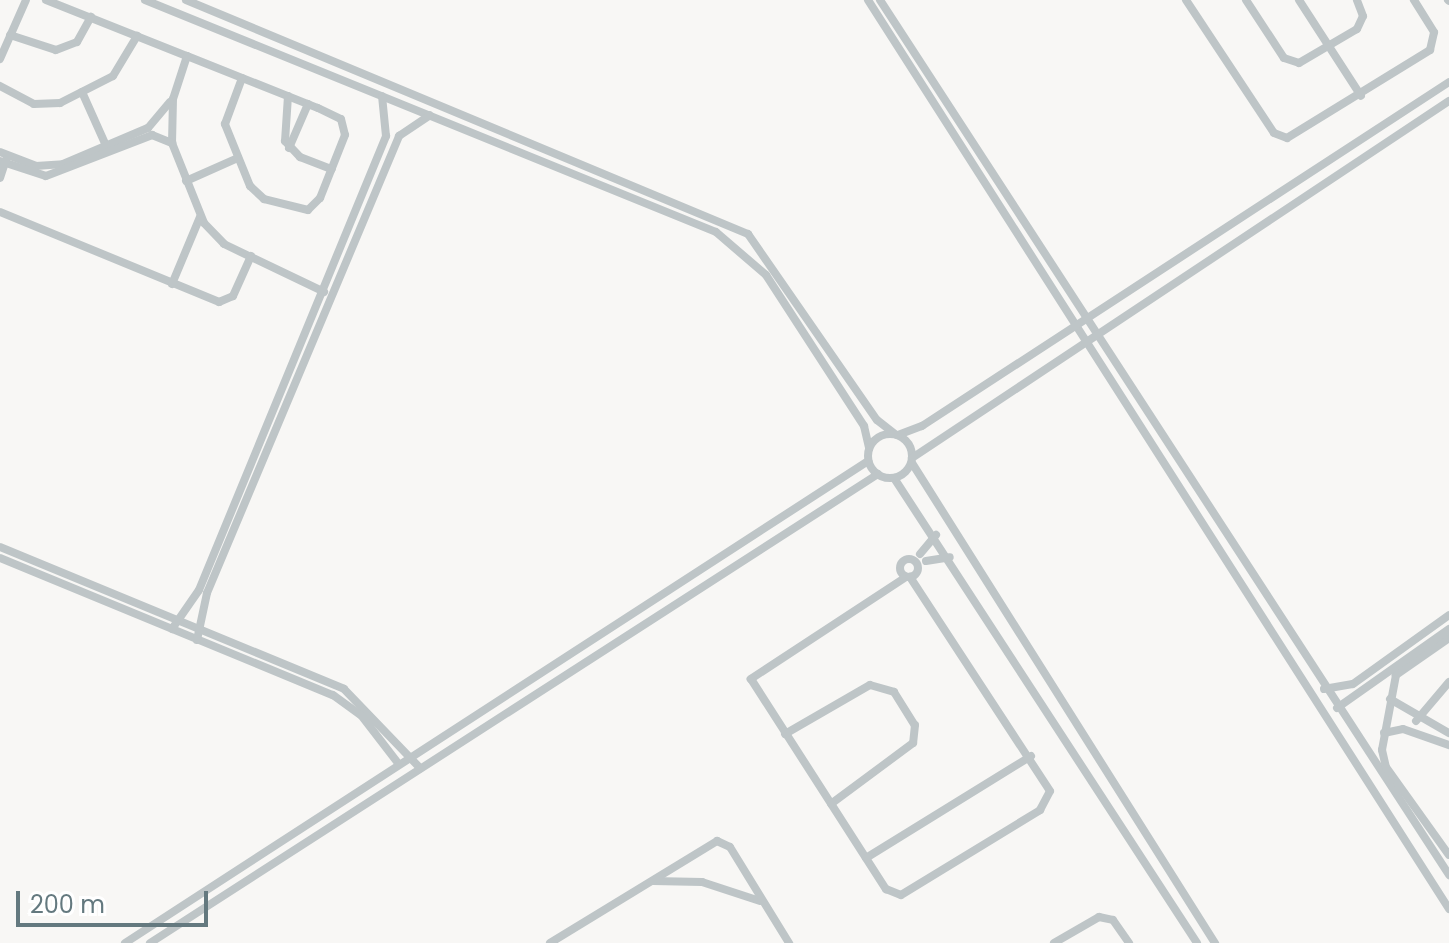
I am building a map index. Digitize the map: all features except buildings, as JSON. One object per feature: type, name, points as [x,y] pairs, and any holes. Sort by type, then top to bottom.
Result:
[{"type":"street","points":[[0,59],[26,0]]},
{"type":"street","points":[[46,0],[308,104],[346,126],[317,203],[297,211],[258,195],[238,158],[225,124],[242,78]]},
{"type":"street","points":[[145,0],[716,232],[750,257],[864,426],[869,448],[868,461],[878,474],[894,478],[936,535],[1197,943]]},
{"type":"street","points":[[186,0],[538,143],[748,234],[877,420],[896,434],[1215,943]]},
{"type":"street","points":[[868,0],[1449,909]]},
{"type":"street","points":[[880,0],[1324,689],[1449,875]]},
{"type":"street","points":[[1186,0],[1280,137],[1302,135],[1433,45],[1434,32],[1414,0]]},
{"type":"street","points":[[1246,0],[1288,61],[1299,63],[1361,23],[1357,0]]},
{"type":"street","points":[[1299,0],[1361,96]]},
{"type":"street","points":[[10,35],[56,50],[77,42],[91,17]]},
{"type":"street","points":[[0,86],[42,105],[82,92],[119,70],[137,36]]},
{"type":"street","points":[[187,56],[173,99],[172,143],[200,217],[218,240],[305,278],[332,296]]},
{"type":"street","points":[[869,448],[1085,320],[1449,82]]},
{"type":"street","points":[[82,92],[107,150]]},
{"type":"street","points":[[288,96],[281,125],[289,148],[332,169]]},
{"type":"street","points":[[172,629],[199,590],[386,136],[382,96]]},
{"type":"street","points":[[107,150],[148,128],[173,99]]},
{"type":"street","points":[[894,478],[912,460],[1085,341],[1449,101]]},
{"type":"street","points":[[289,148],[308,104]]},
{"type":"street","points":[[197,640],[207,593],[399,136],[431,115]]},
{"type":"street","points":[[0,178],[3,158],[46,176],[152,135],[172,143]]},
{"type":"street","points":[[533,158],[538,143]]},
{"type":"street","points":[[186,181],[238,158]]},
{"type":"street","points":[[0,212],[172,284],[224,302],[251,256]]},
{"type":"street","points":[[172,284],[200,217]]},
{"type":"street","points":[[305,278],[336,284]]},
{"type":"street","points":[[125,943],[398,763],[868,461]]},
{"type":"street","points":[[150,943],[878,474]]},
{"type":"street","points":[[916,565],[922,588],[1049,787],[1044,807],[913,892],[889,891],[753,684],[754,671],[916,565],[936,535]]},
{"type":"street","points":[[0,547],[344,689],[411,755],[420,768]]},
{"type":"street","points":[[891,582],[899,569],[950,557]]},
{"type":"street","points":[[0,558],[340,699],[398,763]]},
{"type":"street","points":[[899,569],[916,565]]},
{"type":"street","points":[[1324,689],[1353,684],[1449,615]]},
{"type":"street","points":[[1337,708],[1449,629]]},
{"type":"street","points":[[1449,638],[1400,672],[1390,699],[1384,733],[1386,767],[1449,855]]},
{"type":"street","points":[[1413,731],[1418,717],[1449,682]]},
{"type":"street","points":[[785,734],[870,685],[894,692],[915,725],[913,743],[831,804]]},
{"type":"street","points":[[1390,699],[1430,725],[1449,733]]},
{"type":"street","points":[[1425,735],[1430,725]]},
{"type":"street","points":[[1384,733],[1413,731],[1449,745]]},
{"type":"street","points":[[866,858],[1031,756]]},
{"type":"street","points":[[550,943],[652,881],[688,853],[723,842],[789,943]]},
{"type":"street","points":[[652,881],[702,882],[761,902]]},
{"type":"street","points":[[1054,943],[1099,917],[1113,920],[1129,943]]},
{"type":"street","points":[[566,943],[573,929]]}]
